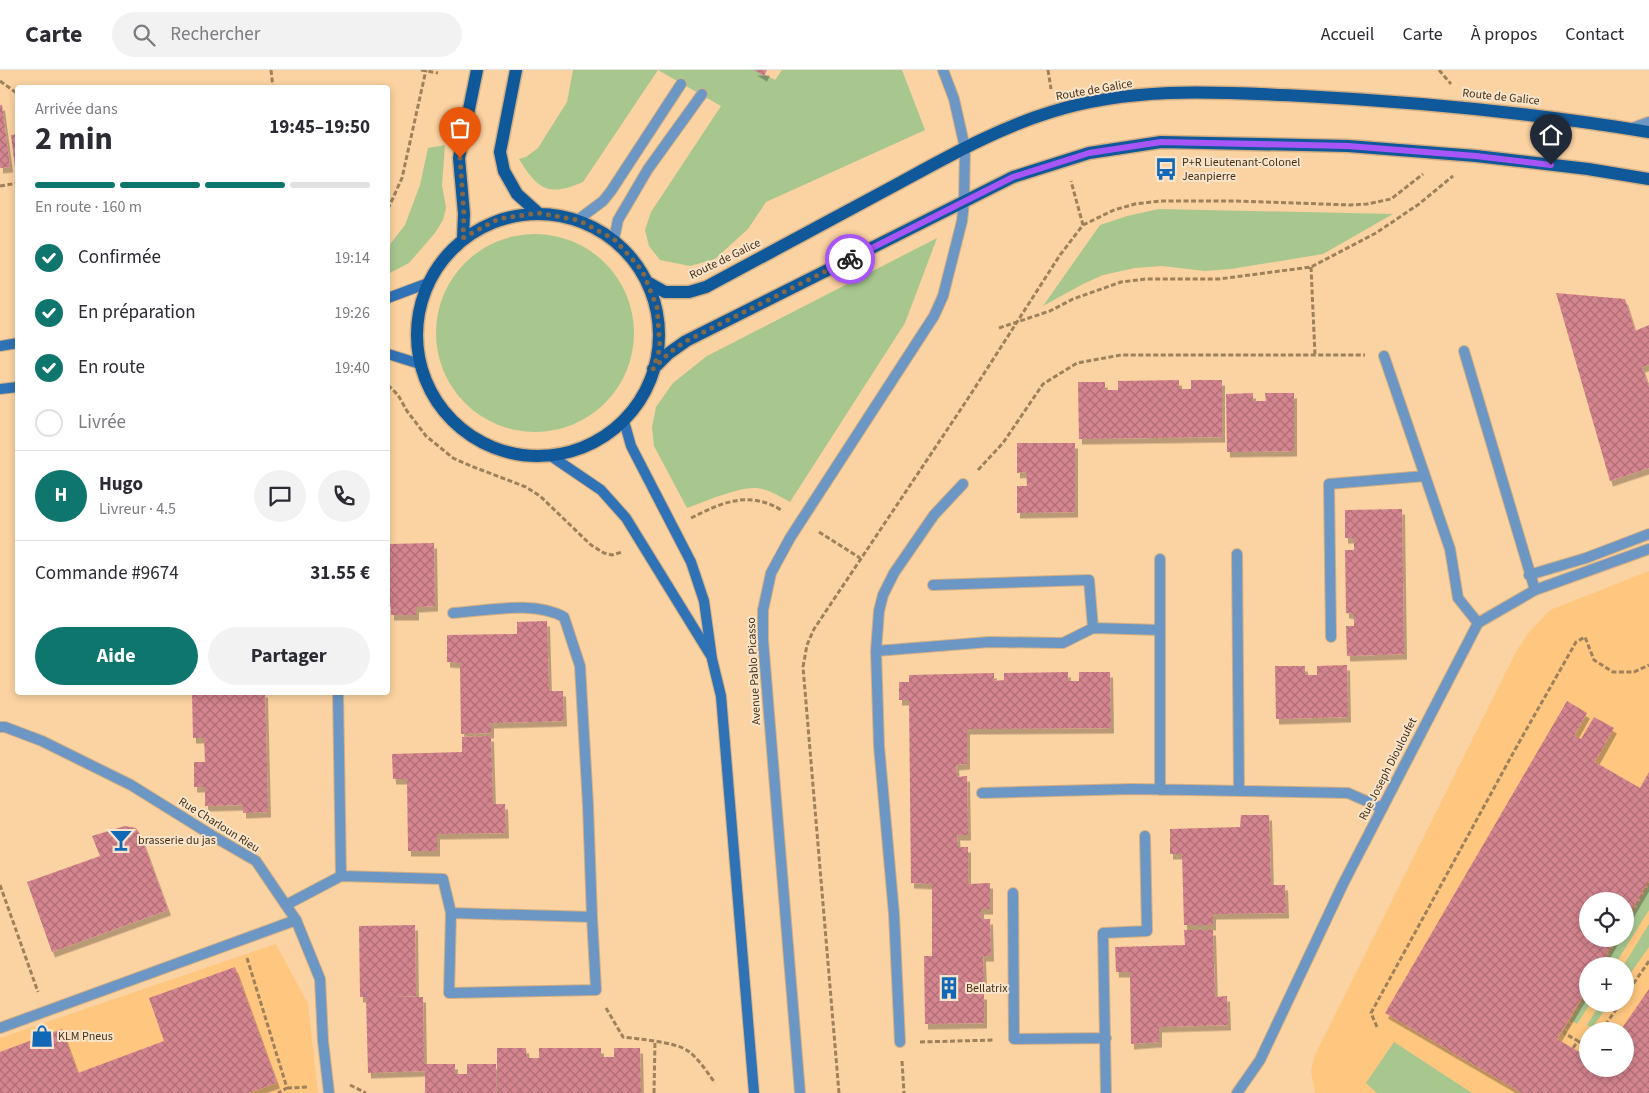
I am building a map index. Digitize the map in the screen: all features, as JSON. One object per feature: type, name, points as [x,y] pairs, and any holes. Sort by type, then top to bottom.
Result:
[{"type":"main road","points":[[463,238],[464,214],[460,158],[477,70]]},
{"type":"main road","points":[[516,70],[500,152],[504,171],[517,194],[538,213]]},
{"type":"main road","name":"Route de Galice","points":[[647,282],[665,292],[690,292],[706,287],[965,148],[1026,120],[1080,104],[1159,93],[1236,93],[1339,98],[1461,106],[1581,121],[1649,132]]},
{"type":"main road","points":[[653,369],[669,353],[686,341],[1013,177],[1089,153],[1161,142],[1348,146],[1476,156],[1588,169],[1649,179]]},
{"type":"main road","points":[[538,213],[578,220],[614,239],[642,270],[657,307],[660,348],[648,388],[624,421],[591,445],[551,456],[512,454],[475,440],[444,415],[424,381],[415,342],[419,303],[428,283],[436,267],[463,238],[498,219],[538,213]]},
{"type":"main road","points":[[390,297],[428,283]]},
{"type":"main road","points":[[0,346],[15,344]]},
{"type":"main road","points":[[390,355],[420,364]]},
{"type":"main road","points":[[0,389],[15,387]]},
{"type":"main road","points":[[624,421],[631,446],[691,562],[704,601],[712,659],[720,696],[754,1093]]},
{"type":"main road","points":[[551,456],[601,490],[626,518],[712,659]]},
{"type":"street","name":"Avenue Pablo Picasso","points":[[800,1093],[763,650],[763,610],[771,573],[790,538],[934,316],[943,296],[962,221],[965,148],[954,100],[942,70]]},
{"type":"street","points":[[578,220],[603,201],[681,84]]},
{"type":"street","points":[[614,239],[618,220],[648,169],[702,94]]},
{"type":"street","points":[[1630,129],[1649,122]]},
{"type":"street","points":[[1464,351],[1535,590]]},
{"type":"street","points":[[1384,356],[1450,549],[1458,598],[1478,623],[1535,590],[1649,549]]},
{"type":"street","points":[[1331,637],[1329,484],[1425,476]]},
{"type":"street","points":[[900,1042],[894,914],[879,746],[876,651],[881,603],[894,573],[934,516],[963,484]]},
{"type":"street","points":[[1530,575],[1586,558],[1649,534]]},
{"type":"street","points":[[1237,554],[1239,791]]},
{"type":"street","points":[[1160,559],[1160,790]]},
{"type":"street","points":[[933,585],[1089,580],[1093,628]]},
{"type":"street","points":[[286,905],[341,876],[443,879],[451,913],[449,993],[596,990],[580,666],[564,618],[552,611],[527,608],[453,613]]},
{"type":"street","name":"Rue Joseph Diouloufet","points":[[1237,1093],[1260,1060],[1343,884],[1478,623]]},
{"type":"street","points":[[876,651],[989,642],[1063,643],[1093,628],[1160,630]]},
{"type":"street","points":[[338,695],[341,876]]},
{"type":"street","name":"Rue Charloun Rieu","points":[[0,727],[5,727],[42,741],[131,785],[256,861],[296,920],[320,979],[323,1041],[329,1093]]},
{"type":"street","points":[[982,793],[1160,790],[1348,793],[1382,808]]},
{"type":"street","points":[[1106,1093],[1103,933],[1147,931],[1145,836]]},
{"type":"street","points":[[1013,893],[1014,1039],[1106,1038]]},
{"type":"street","points":[[451,913],[592,917]]},
{"type":"street","points":[[0,1028],[296,920]]},
{"type":"path","points":[[271,70],[273,85]]},
{"type":"path","points":[[421,70],[438,73]]},
{"type":"path","points":[[1048,70],[1051,87]]},
{"type":"path","points":[[390,205],[402,178],[426,71]]},
{"type":"path","points":[[0,82],[15,92]]},
{"type":"path","points":[[1083,225],[1114,210],[1135,204],[1160,201],[1237,201],[1350,205],[1383,201],[1391,199],[1398,194],[1446,154]]},
{"type":"path","points":[[999,328],[1050,311],[1081,296],[1121,282],[1146,278],[1219,279],[1311,267],[1376,233],[1419,204],[1476,156]]},
{"type":"path","points":[[0,186],[15,184]]},
{"type":"path","points":[[1311,267],[1315,355]]},
{"type":"path","points":[[963,484],[1003,443],[1043,384],[1077,363],[1121,355],[1384,356]]},
{"type":"path","points":[[390,387],[398,395],[407,411],[426,436],[453,458],[526,487],[540,496],[591,545],[604,553],[612,555],[629,550]]},
{"type":"path","points":[[686,521],[718,505],[740,499],[753,499],[787,513]]},
{"type":"path","points":[[814,528],[860,558]]},
{"type":"path","points":[[1377,1027],[1371,1013],[1576,642],[1585,638],[1594,660],[1613,672],[1634,672],[1649,665]]},
{"type":"path","points":[[1634,909],[1649,883]]},
{"type":"path","points":[[0,885],[46,1011]]},
{"type":"path","points":[[241,940],[287,1088]]},
{"type":"path","points":[[1634,983],[1649,961]]},
{"type":"path","points":[[596,990],[623,1036],[686,1049],[702,1064],[716,1083]]},
{"type":"path","points":[[1573,1048],[1578,1041],[1564,1033],[1579,1007]]},
{"type":"path","points":[[904,1093],[900,1042],[1014,1039]]},
{"type":"path","points":[[654,1041],[654,1093]]},
{"type":"path","points":[[349,1084],[366,1093]]},
{"type":"path","points":[[278,1093],[287,1088],[306,1087]]},
{"type":"shaded area","points":[[1649,571],[1649,1093],[1315,1093],[1311,1071],[1315,1055],[1518,648],[1531,630],[1550,610]]},
{"type":"shaded area","points":[[276,944],[308,1004],[318,1093],[0,1093],[0,1038]]},
{"type":"green space","points":[[573,70],[658,70],[583,182],[561,189],[545,188],[532,178],[519,159],[526,157],[538,148],[567,102]]},
{"type":"green space","points":[[658,70],[756,70],[775,80],[782,70],[902,70],[925,130],[766,202],[748,229],[715,259],[690,266],[660,260],[649,246],[645,230],[651,212],[721,106]]},
{"type":"green space","points":[[445,145],[442,185],[446,208],[443,220],[435,233],[409,263],[390,273],[390,244],[405,225],[420,185],[428,148]]},
{"type":"green space","points":[[1159,209],[1393,214],[1323,254],[1231,269],[1205,271],[1162,266],[1135,268],[1103,275],[1043,306],[1100,225],[1127,216]]},
{"type":"green space","points":[[525,234],[545,234],[564,238],[582,245],[598,256],[612,270],[627,295],[634,323],[630,362],[623,380],[612,396],[598,410],[582,421],[564,428],[545,432],[525,432],[506,428],[488,421],[472,410],[458,396],[447,380],[440,362],[436,343],[436,323],[440,304],[447,286],[458,270],[472,256],[488,245],[506,238]]},
{"type":"green space","points":[[937,238],[905,323],[790,502],[768,491],[754,488],[729,493],[687,508],[654,446],[652,427],[656,407],[673,383],[707,356]]},
{"type":"green space","points":[[1649,885],[1649,910],[1634,934],[1634,911]]},
{"type":"green space","points":[[1649,924],[1649,947],[1634,968],[1634,957],[1629,957]]},
{"type":"green space","points":[[1613,947],[1626,947],[1620,957],[1607,957]]},
{"type":"green space","points":[[1579,1006],[1579,1012],[1585,1012],[1577,1024],[1571,1020]]},
{"type":"green space","points":[[1595,1012],[1603,1012],[1596,1022],[1589,1022]]},
{"type":"green space","points":[[1394,1042],[1472,1093],[1377,1093],[1366,1083]]},
{"type":"building","points":[[754,70],[767,70],[764,76]]},
{"type":"building","points":[[0,105],[2,105],[10,167],[0,168]]},
{"type":"building","points":[[15,134],[15,167],[11,135]]},
{"type":"building","points":[[1556,293],[1625,299],[1635,331],[1649,325],[1649,365],[1642,367],[1649,387],[1649,468],[1610,481]]},
{"type":"building","points":[[1179,380],[1179,389],[1191,389],[1191,380],[1222,380],[1222,437],[1079,439],[1078,382],[1105,382],[1105,390],[1118,390],[1118,381]]},
{"type":"building","points":[[1253,393],[1253,401],[1266,401],[1265,393],[1294,393],[1294,451],[1227,452],[1226,394]]},
{"type":"building","points":[[1017,443],[1075,443],[1075,512],[1017,513],[1017,486],[1027,486],[1026,472],[1017,473]]},
{"type":"building","points":[[1402,509],[1404,654],[1347,656],[1346,626],[1354,626],[1354,614],[1346,613],[1345,550],[1354,550],[1354,538],[1345,538],[1345,510]]},
{"type":"building","points":[[434,543],[435,606],[416,607],[416,615],[391,615],[390,544]]},
{"type":"building","points":[[547,621],[549,691],[563,691],[564,721],[491,723],[491,733],[461,734],[460,663],[447,662],[447,635],[517,634],[517,622]]},
{"type":"building","points":[[1347,665],[1348,717],[1276,719],[1275,666],[1305,666],[1305,675],[1317,675],[1317,666]]},
{"type":"building","points":[[1068,672],[1068,681],[1079,681],[1079,672],[1110,672],[1111,728],[967,729],[967,764],[956,765],[957,777],[967,776],[968,835],[957,835],[958,847],[968,847],[968,884],[990,883],[990,909],[981,909],[981,919],[990,919],[991,956],[983,956],[984,983],[973,983],[973,994],[984,994],[984,1023],[925,1024],[924,956],[932,956],[932,884],[911,883],[909,700],[899,700],[899,682],[909,682],[909,675],[994,673],[994,681],[1004,680],[1004,673]]},
{"type":"building","points":[[192,695],[265,695],[268,812],[243,813],[243,805],[205,806],[205,787],[194,787],[194,762],[205,762],[204,738],[193,738]]},
{"type":"building","points":[[1567,701],[1587,713],[1574,736],[1581,739],[1594,717],[1614,728],[1595,762],[1640,788],[1649,772],[1649,881],[1634,907],[1634,892],[1579,892],[1579,947],[1611,947],[1605,957],[1579,957],[1579,1002],[1557,1039],[1579,1052],[1579,1077],[1634,1077],[1634,1022],[1626,1022],[1649,989],[1649,1093],[1522,1093],[1385,1013]]},
{"type":"building","points":[[491,736],[493,804],[505,804],[506,833],[437,834],[437,851],[408,851],[407,779],[393,779],[392,754],[462,752],[462,737]]},
{"type":"building","points":[[1241,815],[1269,815],[1271,885],[1285,885],[1286,913],[1213,914],[1213,925],[1184,925],[1182,854],[1170,854],[1170,829],[1240,827]]},
{"type":"building","points":[[125,826],[136,828],[141,836],[168,910],[52,952],[27,882],[100,856],[92,836]]},
{"type":"building","points":[[415,925],[416,996],[392,997],[423,997],[424,1064],[455,1064],[455,1074],[467,1074],[467,1064],[496,1064],[496,1093],[425,1093],[425,1071],[368,1073],[366,997],[360,997],[359,926]]},
{"type":"building","points":[[1184,930],[1213,930],[1215,997],[1227,996],[1228,1025],[1159,1027],[1159,1042],[1131,1044],[1130,972],[1116,972],[1115,947],[1185,945]]},
{"type":"building","points":[[235,967],[277,1083],[248,1093],[0,1093],[0,1052],[62,1029],[78,1073],[164,1041],[149,998]]},
{"type":"building","points":[[497,1048],[526,1048],[527,1058],[539,1058],[539,1048],[601,1048],[601,1057],[614,1057],[614,1048],[640,1048],[641,1093],[497,1093]]},
{"type":"way so far","points":[[460,158],[464,214],[463,238],[498,219],[538,213],[578,220],[614,239],[642,270],[657,307],[660,348],[653,369],[669,353],[686,341],[850,259]]},
{"type":"place","name":"P+R Lieutenant-Colonel Jeanpierre","points":[[1166,169]]},
{"type":"place","name":"brasserie du jas","points":[[121,840]]},
{"type":"place","name":"Bellatrix","points":[[949,988]]},
{"type":"place","name":"KLM Pneus","points":[[42,1036]]},
{"type":"route","points":[[850,259],[1013,177],[1089,153],[1161,142],[1348,146],[1476,156],[1551,165]]}]
